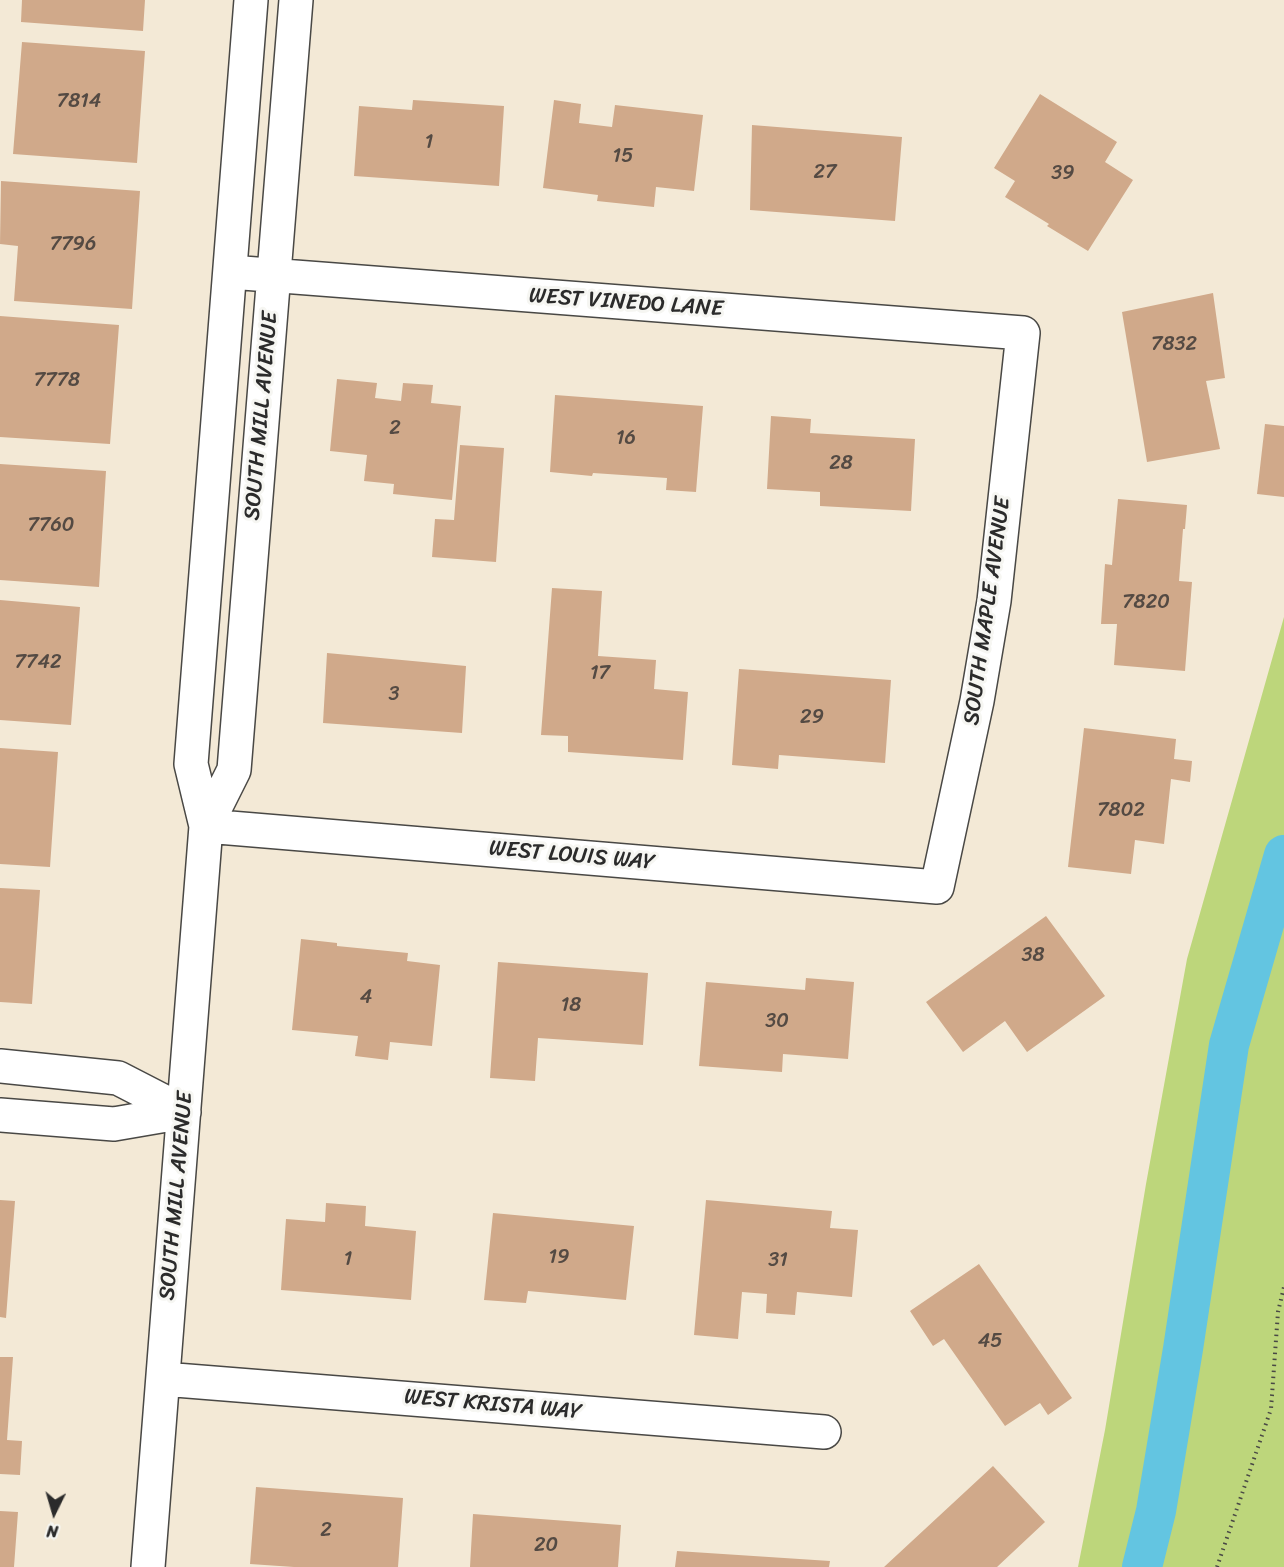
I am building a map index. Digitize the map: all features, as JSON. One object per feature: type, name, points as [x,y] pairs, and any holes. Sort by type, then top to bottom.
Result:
[{"type":"street","name":"SOUTH MILL AVENUE","points":[[148,1567],[206,826],[191,764],[251,0]]},
{"type":"street","name":"SOUTH MILL AVENUE","points":[[206,826],[234,770],[296,0]]},
{"type":"street","name":"WEST VINEDO LANE","points":[[230,272],[1023,333]]},
{"type":"street","name":"SOUTH MAPLE AVENUE","points":[[937,887],[977,701],[994,602],[1023,333]]},
{"type":"street","name":"WEST LOUIS WAY","points":[[206,826],[937,887]]},
{"type":"street","points":[[0,1066],[118,1077],[184,1112]]},
{"type":"street","points":[[0,1115],[114,1124],[184,1112]]},
{"type":"street","name":"WEST KRISTA WAY","points":[[163,1379],[824,1432]]},
{"type":"path","points":[[1216,1567],[1271,1409],[1278,1312],[1284,1287]]},
{"type":"green space","points":[[1284,617],[1284,1567],[1078,1567],[1105,1430],[1146,1184],[1187,959]]},
{"type":"building","points":[[22,0],[145,0],[143,31],[21,22]]},
{"type":"building","points":[[22,42],[145,51],[137,163],[13,154]]},
{"type":"building","points":[[1040,94],[1117,142],[1105,162],[1133,180],[1088,251],[1005,197],[1015,181],[994,168]]},
{"type":"building","points":[[413,100],[504,106],[499,186],[354,176],[359,106],[412,110]]},
{"type":"building","points":[[554,100],[581,104],[579,123],[612,127],[615,105],[703,115],[694,191],[656,187],[654,207],[597,201],[598,195],[543,188]]},
{"type":"building","points":[[752,125],[902,137],[895,221],[750,210]]},
{"type":"building","points":[[1,181],[140,191],[132,309],[14,301],[18,246],[0,244]]},
{"type":"building","points":[[1213,293],[1225,378],[1206,381],[1220,449],[1147,462],[1122,312]]},
{"type":"building","points":[[0,316],[119,325],[110,444],[0,437]]},
{"type":"building","points":[[337,379],[377,383],[375,398],[401,401],[403,383],[433,385],[431,403],[461,406],[452,500],[393,494],[394,484],[364,481],[367,455],[330,451]]},
{"type":"building","points":[[555,395],[703,406],[696,492],[666,490],[667,478],[593,473],[592,476],[550,472]]},
{"type":"building","points":[[771,416],[811,419],[810,433],[915,439],[911,511],[820,506],[820,492],[767,489]]},
{"type":"building","points":[[1265,424],[1284,426],[1284,497],[1257,494]]},
{"type":"building","points":[[460,445],[504,448],[496,562],[432,557],[435,519],[454,520]]},
{"type":"building","points":[[0,464],[106,471],[99,587],[0,580]]},
{"type":"building","points":[[1118,499],[1187,505],[1179,581],[1192,582],[1185,671],[1114,665],[1117,624],[1101,624],[1105,564],[1112,565]]},
{"type":"building","points":[[552,588],[602,591],[598,656],[656,660],[654,689],[688,692],[683,760],[568,752],[568,736],[541,735]]},
{"type":"building","points":[[0,600],[80,607],[71,725],[0,720]]},
{"type":"building","points":[[327,653],[466,666],[462,733],[323,723]]},
{"type":"building","points":[[739,669],[891,680],[885,763],[779,755],[778,769],[732,765]]},
{"type":"building","points":[[1084,728],[1176,739],[1174,759],[1192,761],[1190,782],[1171,779],[1164,844],[1135,840],[1131,874],[1068,867]]},
{"type":"building","points":[[0,748],[58,752],[50,867],[0,864]]},
{"type":"building","points":[[0,888],[40,890],[32,1004],[0,1002]]},
{"type":"building","points":[[1046,916],[1105,996],[1027,1052],[1005,1021],[963,1052],[926,1002]]},
{"type":"building","points":[[301,939],[337,943],[337,946],[408,953],[407,961],[440,965],[432,1046],[390,1042],[388,1060],[355,1056],[358,1036],[292,1030]]},
{"type":"building","points":[[498,962],[648,973],[643,1045],[538,1038],[535,1081],[490,1078]]},
{"type":"building","points":[[806,978],[854,982],[848,1059],[783,1054],[782,1072],[699,1066],[706,982],[805,990]]},
{"type":"building","points":[[0,1200],[15,1201],[6,1318],[0,1317]]},
{"type":"building","points":[[706,1200],[832,1211],[830,1228],[858,1230],[852,1297],[797,1292],[795,1315],[766,1313],[767,1294],[742,1292],[738,1339],[694,1335]]},
{"type":"building","points":[[326,1203],[366,1206],[365,1226],[416,1231],[411,1300],[281,1290],[286,1219],[325,1222]]},
{"type":"building","points":[[493,1213],[634,1226],[626,1300],[528,1291],[526,1303],[484,1300]]},
{"type":"building","points":[[979,1264],[1072,1398],[1048,1415],[1040,1403],[1005,1426],[944,1339],[933,1346],[910,1311]]},
{"type":"building","points":[[0,1357],[13,1357],[7,1440],[22,1441],[20,1475],[0,1474]]},
{"type":"building","points":[[993,1466],[1045,1522],[997,1567],[884,1567]]},
{"type":"building","points":[[256,1487],[403,1498],[398,1567],[294,1567],[250,1564]]},
{"type":"building","points":[[0,1511],[18,1512],[14,1567],[0,1567]]},
{"type":"building","points":[[473,1514],[621,1525],[618,1567],[470,1567]]},
{"type":"building","points":[[677,1551],[830,1561],[829,1567],[675,1567]]},
{"type":"waterway","points":[[1142,1567],[1156,1511],[1229,1045],[1284,855]]}]
